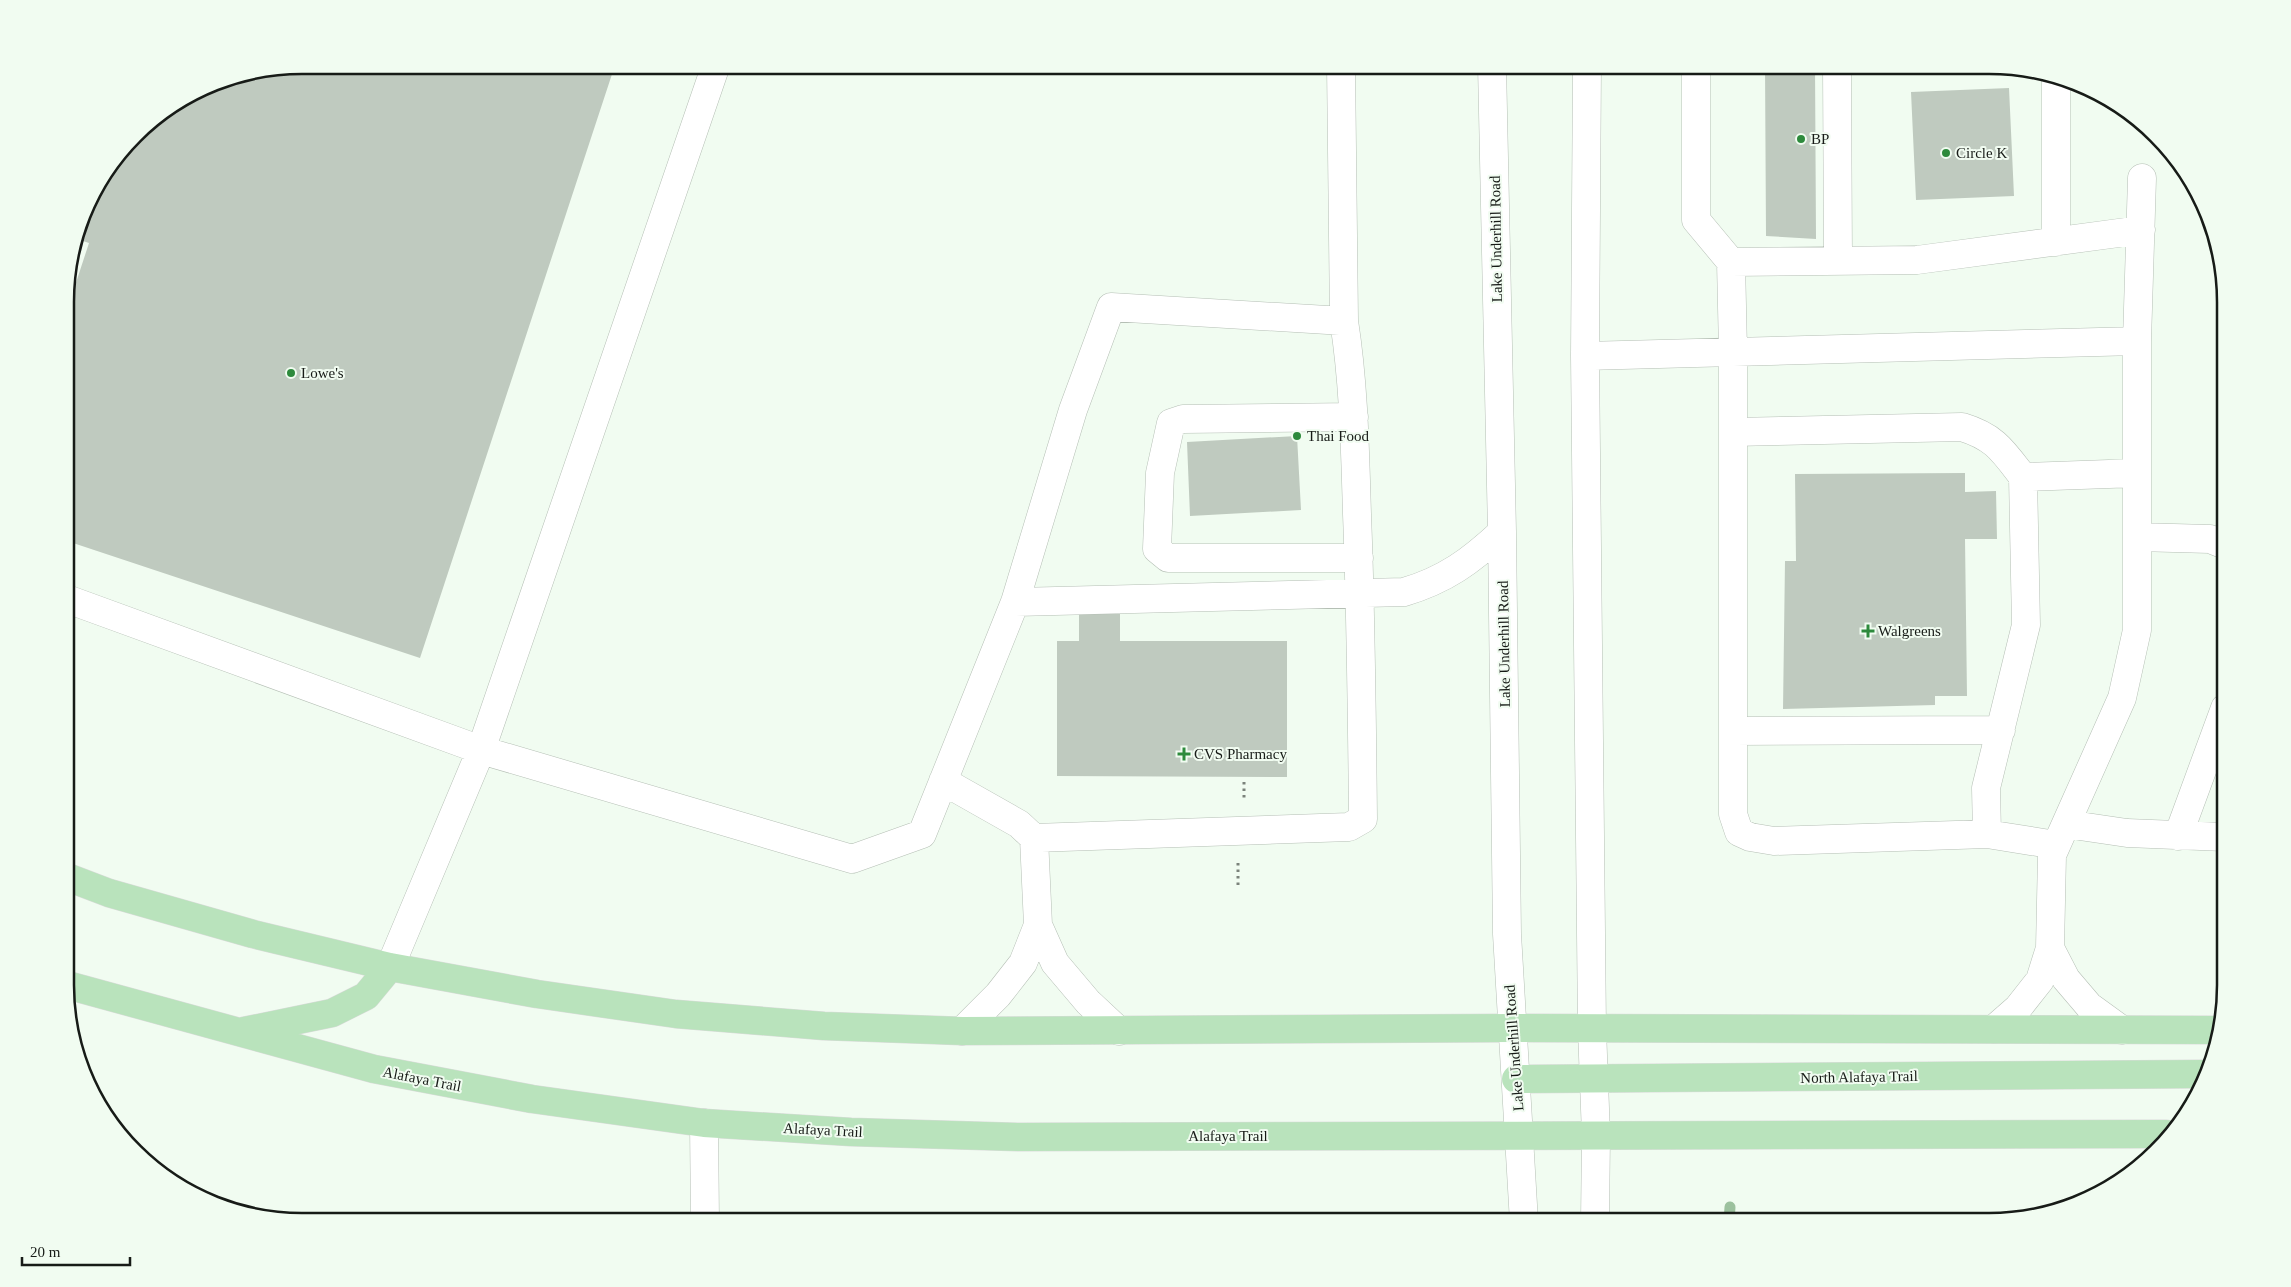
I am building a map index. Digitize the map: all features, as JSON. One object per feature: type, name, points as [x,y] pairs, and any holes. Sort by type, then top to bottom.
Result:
[{"type":"main road","points":[[74,880],[109,892],[253,934],[390,966],[537,994],[676,1014],[824,1026],[962,1030],[1513,1028],[1592,1030],[2213,1030]]},
{"type":"main road","points":[[240,1032],[332,1013],[366,996],[390,966]]},
{"type":"main road","name":"Alafaya Trail","points":[[74,987],[374,1069],[532,1099],[704,1123],[851,1132],[1018,1136],[1596,1135]]},
{"type":"main road","name":"North Alafaya Trail","points":[[1516,1079],[1594,1080],[2200,1074]]},
{"type":"main road","points":[[1596,1135],[2162,1134]]},
{"type":"street","points":[[390,966],[481,750],[713,74]]},
{"type":"street","points":[[1034,838],[1349,827],[1363,818],[1359,558],[1351,366],[1344,321],[1340,74]]},
{"type":"street","name":"Lake Underhill Road","points":[[1492,74],[1502,532],[1507,934],[1523,1213]]},
{"type":"street","points":[[1586,74],[1584,356],[1592,1030],[1596,1135],[1595,1213]]},
{"type":"street","points":[[1696,74],[1696,220],[1731,262],[1733,351],[1733,814],[1739,832],[1750,837],[1774,841],[1988,834],[2126,833],[2217,837]]},
{"type":"street","points":[[1836,74],[1838,261]]},
{"type":"street","points":[[2056,84],[2056,242]]},
{"type":"street","points":[[1994,1030],[2018,1008],[2040,980],[2050,948],[2052,855],[2122,698],[2137,630],[2137,341],[2142,178]]},
{"type":"street","points":[[1731,262],[1917,260],[2141,230]]},
{"type":"street","points":[[74,602],[481,750],[852,859],[922,834],[1015,602],[1073,410],[1111,307],[1344,321]]},
{"type":"street","points":[[1584,356],[2137,341]]},
{"type":"street","points":[[1354,417],[1183,419],[1171,423],[1160,473],[1157,549],[1168,558],[1359,558]]},
{"type":"street","points":[[1733,432],[1962,427],[1977,432],[1999,445],[2022,477],[2026,625],[1986,788],[1988,834]]},
{"type":"street","points":[[2022,477],[2137,473]]},
{"type":"street","points":[[1015,602],[1404,592],[1430,584],[1469,562],[1502,532]]},
{"type":"street","points":[[2137,537],[2210,539],[2217,542]]},
{"type":"street","points":[[1733,731],[2000,730]]},
{"type":"street","points":[[2178,836],[2217,732]]},
{"type":"street","points":[[943,781],[1019,824],[1034,838],[1038,925],[1055,963],[1088,1002],[1118,1030]]},
{"type":"street","points":[[962,1030],[998,995],[1024,963],[1038,925]]},
{"type":"street","points":[[2050,948],[2066,979],[2088,1006],[2122,1030]]},
{"type":"street","points":[[704,1123],[705,1213]]},
{"type":"path","points":[[1237,854],[1238,885]]},
{"type":"building","name":"Lowe's","points":[[287,74],[612,74],[420,658],[74,543],[74,289],[89,243],[83,241],[91,214],[112,175],[130,151],[151,130],[175,112],[201,97],[228,86],[257,78]]},
{"type":"building","points":[[1765,74],[1815,74],[1816,239],[1766,236]]},
{"type":"building","points":[[2009,88],[2014,196],[1916,200],[1911,92]]},
{"type":"building","points":[[1297,436],[1301,510],[1190,516],[1187,442]]},
{"type":"building","points":[[1965,473],[1965,492],[1996,491],[1997,539],[1965,539],[1967,696],[1935,696],[1935,705],[1783,709],[1785,561],[1796,561],[1795,474]]},
{"type":"building","name":"CVS Pharmacy","points":[[1079,614],[1120,614],[1120,641],[1287,641],[1287,777],[1057,776],[1057,641],[1079,641]]},
{"type":"waterway","points":[[1730,1207],[1730,1213]]},
{"type":"place","name":"BP","points":[[1801,139]]},
{"type":"place","name":"Circle K","points":[[1946,153]]},
{"type":"place","name":"Lowe's","points":[[291,373]]},
{"type":"place","name":"Thai Food","points":[[1297,436]]},
{"type":"place","name":"Walgreens","points":[[1868,631]]},
{"type":"place","name":"CVS Pharmacy","points":[[1184,754]]}]
